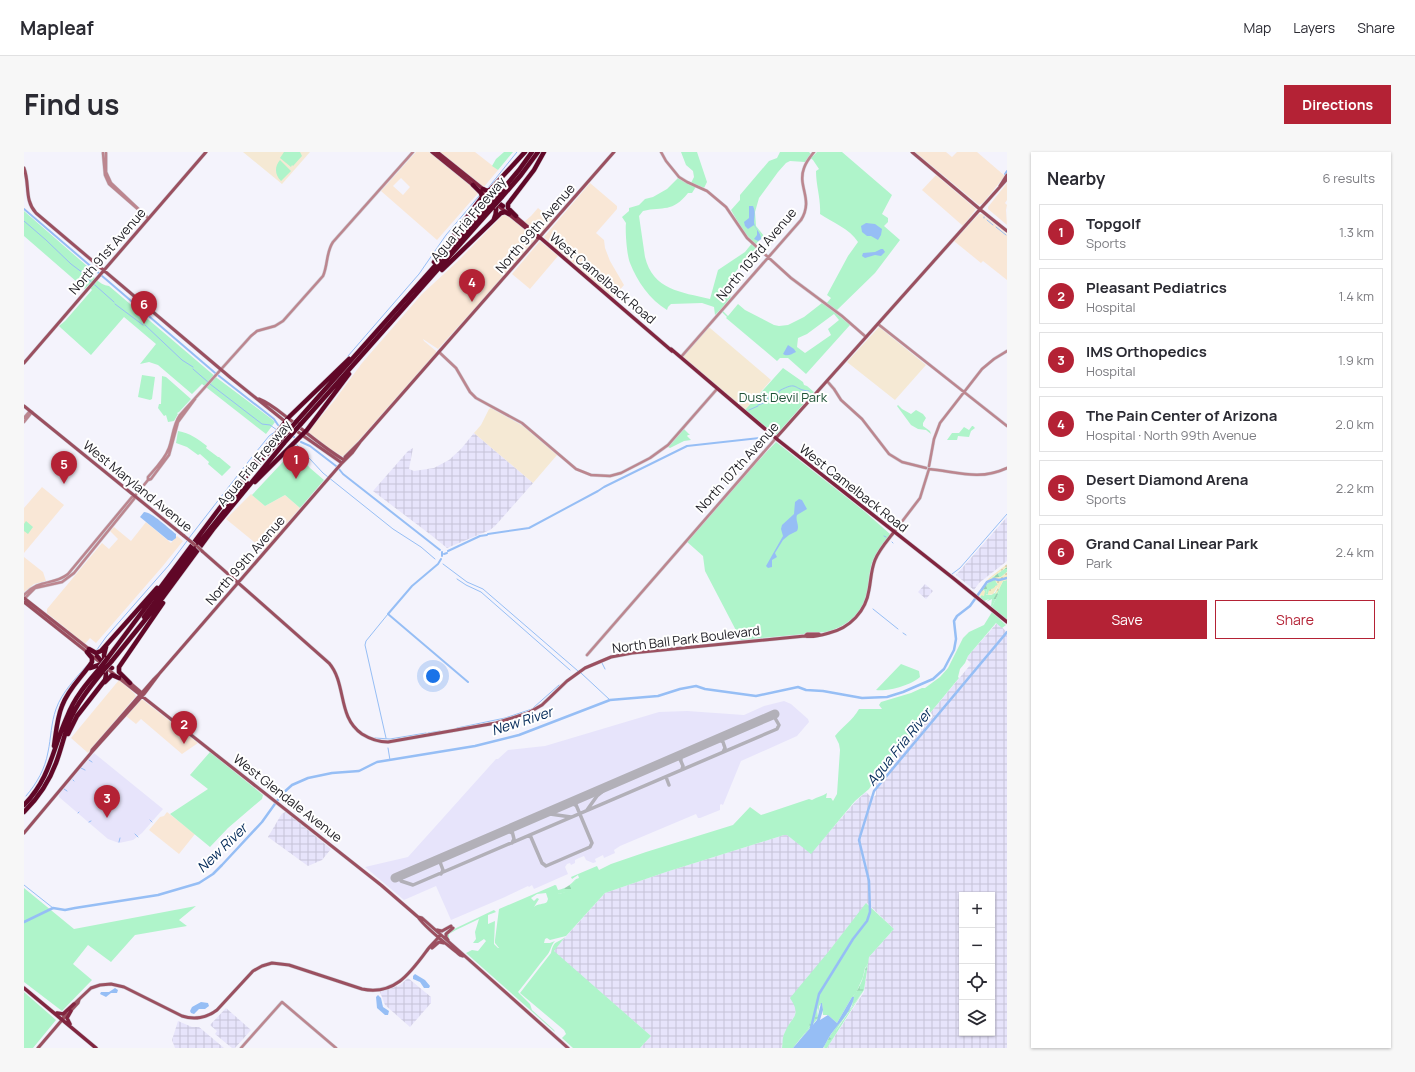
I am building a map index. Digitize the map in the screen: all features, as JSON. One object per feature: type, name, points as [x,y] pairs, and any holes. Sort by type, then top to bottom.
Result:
[{"type":"highway","points":[[483,189],[489,191],[525,152]]},
{"type":"highway","name":"Agua Fria Freeway","points":[[495,201],[532,152]]},
{"type":"highway","name":"Agua Fria Freeway","points":[[126,639],[154,609],[226,500],[282,442],[495,201],[521,175],[538,152]]},
{"type":"highway","points":[[516,216],[507,206],[513,196],[534,170],[544,152]]},
{"type":"highway","points":[[491,222],[496,213],[494,191],[498,182]]},
{"type":"highway","points":[[412,295],[482,196],[473,185]]},
{"type":"highway","points":[[489,196],[502,206]]},
{"type":"highway","points":[[474,208],[483,202],[506,200],[513,196]]},
{"type":"highway","points":[[412,295],[502,212],[509,214]]},
{"type":"highway","points":[[226,500],[287,420],[371,342]]},
{"type":"highway","points":[[232,506],[303,434],[371,342]]},
{"type":"highway","points":[[88,651],[99,653],[179,569],[209,529],[275,449]]},
{"type":"highway","name":"Agua Fria Freeway","points":[[24,805],[30,799],[44,778],[70,709],[81,691],[126,639],[179,569],[232,506],[275,449]]},
{"type":"highway","points":[[130,683],[119,670],[119,667],[154,617],[179,569]]},
{"type":"highway","points":[[101,686],[106,676],[104,654],[106,646]]},
{"type":"highway","points":[[44,778],[54,747],[61,707],[68,694],[93,661],[88,651]]},
{"type":"highway","points":[[86,670],[92,666],[117,663],[126,656]]},
{"type":"highway","points":[[97,658],[111,670]]},
{"type":"highway","name":"Agua Fria Freeway","points":[[24,812],[41,792],[56,763],[69,722],[74,712],[105,665]]},
{"type":"highway","points":[[56,763],[75,720],[101,686],[111,676],[119,678]]},
{"type":"main road","name":"North 91st Avenue","points":[[24,363],[206,152]]},
{"type":"main road","points":[[432,152],[489,196]]},
{"type":"main road","points":[[437,152],[483,189],[489,196]]},
{"type":"main road","name":"North 99th Avenue","points":[[24,833],[92,753],[92,750],[142,695],[238,584],[344,461],[345,457],[360,442],[540,238],[614,152]]},
{"type":"main road","points":[[912,152],[1007,231]]},
{"type":"main road","points":[[443,157],[451,165],[451,167],[468,177]]},
{"type":"main road","points":[[24,168],[28,198],[32,209],[221,370],[279,412],[303,434],[344,461]]},
{"type":"main road","name":"North 107th Avenue","points":[[1000,186],[1007,175]]},
{"type":"main road","name":"North 107th Avenue","points":[[776,438],[1007,179]]},
{"type":"main road","name":"West Camelback Road","points":[[502,206],[509,214],[540,238]]},
{"type":"main road","name":"West Camelback Road","points":[[502,206],[516,216],[691,366]]},
{"type":"main road","name":"West Camelback Road","points":[[671,349],[776,438],[1007,622]]},
{"type":"main road","points":[[258,398],[262,404],[287,420]]},
{"type":"main road","name":"West Maryland Avenue","points":[[24,406],[184,536],[238,584]]},
{"type":"main road","name":"North Ball Park Boulevard","points":[[238,584],[296,633],[328,663],[338,678],[344,707],[349,720],[361,734],[375,740],[386,742],[496,723],[515,718],[538,708],[576,674],[584,669],[603,660],[627,654],[805,636],[807,634],[830,633],[841,629],[849,624],[860,613],[868,596],[875,560],[894,532]]},
{"type":"main road","points":[[24,598],[88,651]]},
{"type":"main road","points":[[24,602],[97,658]]},
{"type":"main road","name":"West Glendale Avenue","points":[[111,670],[130,683],[142,695]]},
{"type":"main road","name":"West Glendale Avenue","points":[[111,670],[119,678],[371,877],[463,956]]},
{"type":"main road","points":[[431,928],[440,931],[452,927],[446,936],[450,943]]},
{"type":"main road","points":[[431,928],[435,938],[431,947]]},
{"type":"main road","points":[[62,1020],[62,1017],[88,991],[95,986],[104,984],[114,984],[124,987],[187,1018],[197,1018],[208,1015],[217,1010],[253,971],[268,963],[286,964],[362,989],[376,991],[389,988],[401,981],[441,937]]},
{"type":"main road","name":"West Glendale Avenue","points":[[441,937],[450,943],[568,1048]]},
{"type":"main road","points":[[431,947],[441,942],[452,948]]},
{"type":"main road","points":[[24,988],[96,1048]]},
{"type":"main road","points":[[38,1048],[78,1003],[78,1000]]},
{"type":"main road","points":[[52,1011],[62,1014],[74,1004]]},
{"type":"main road","points":[[71,1011],[67,1019],[74,1030]]},
{"type":"street","points":[[104,152],[105,175],[109,184],[148,218]]},
{"type":"street","points":[[24,598],[37,587],[59,582],[70,576],[134,500],[135,496],[148,480],[148,477],[167,454],[180,415],[252,334],[278,325],[286,318],[323,276],[326,269],[329,250],[333,242],[413,152]]},
{"type":"street","points":[[662,152],[666,161],[679,177],[710,193],[726,207],[735,218],[743,234],[794,280],[842,316],[866,337]]},
{"type":"street","name":"North 103rd Avenue","points":[[681,357],[801,220],[804,215],[807,202],[802,183],[802,173],[806,162],[814,152]]},
{"type":"street","points":[[878,324],[1007,426]]},
{"type":"street","points":[[894,532],[917,502],[923,490],[938,426],[986,365],[1007,351]]},
{"type":"street","points":[[439,352],[456,368],[474,397],[522,423],[576,468],[584,473],[598,476],[610,476],[623,472],[650,458],[665,448],[717,389]]},
{"type":"street","points":[[827,381],[844,404],[863,421],[887,452],[902,462],[967,475],[996,473],[1007,468]]},
{"type":"street","points":[[24,418],[31,412]]},
{"type":"street","points":[[24,422],[31,412]]},
{"type":"street","name":"North 107th Avenue","points":[[587,655],[776,438]]},
{"type":"street","points":[[24,594],[36,585],[57,580],[68,574],[132,497],[135,496]]},
{"type":"street","points":[[241,1048],[282,1002],[336,1048]]},
{"type":"shaded area","points":[[243,152],[310,152],[282,184]]},
{"type":"shaded area","points":[[416,152],[429,152],[479,192],[437,240],[381,191]],"holes":[[[401,178],[410,187],[403,195],[393,186]]]},
{"type":"shaded area","points":[[438,152],[475,152],[498,170],[483,188]]},
{"type":"shaded area","points":[[915,152],[946,152],[952,157],[957,152],[977,152],[1005,176],[983,203],[979,205]]},
{"type":"shaded area","points":[[936,175],[976,209],[963,226],[922,190]]},
{"type":"shaded area","points":[[590,183],[617,206],[617,209],[596,233],[604,240],[605,248],[610,261],[624,285],[613,298],[544,237]]},
{"type":"shaded area","points":[[1007,183],[1007,200],[1005,203],[1007,205],[1007,225],[988,209],[988,207]]},
{"type":"shaded area","points":[[538,208],[553,220],[540,234],[524,222]]},
{"type":"shaded area","points":[[505,213],[536,239],[438,349],[423,339],[436,351],[436,353],[344,457],[332,451],[310,434],[309,431],[334,401],[362,363],[422,294],[458,261]]},
{"type":"shaded area","points":[[979,214],[982,214],[1007,234],[1007,280],[983,261],[981,263],[954,241]]},
{"type":"shaded area","points":[[540,241],[558,256],[530,289],[512,274]]},
{"type":"shaded area","points":[[879,327],[926,365],[895,400],[847,362]]},
{"type":"shaded area","points":[[708,328],[710,328],[771,380],[745,410],[684,358],[684,356]]},
{"type":"shaded area","points":[[491,408],[523,426],[557,455],[533,483],[474,433],[481,425],[489,409]]},
{"type":"shaded area","points":[[474,433],[533,483],[490,530],[447,548],[373,491],[408,451],[413,448],[409,469],[414,471],[434,468],[449,460],[461,449]]},
{"type":"shaded area","points":[[42,487],[64,505],[24,553],[24,508]]},
{"type":"shaded area","points":[[251,494],[265,506],[285,495],[300,508],[264,550],[226,519]]},
{"type":"shaded area","points":[[1007,517],[1007,561],[979,583],[974,590],[956,575]]},
{"type":"shaded area","points":[[146,522],[171,543],[177,536],[183,541],[96,643],[90,638],[85,644],[47,613],[47,609],[102,543],[109,549],[118,539],[110,531],[114,527],[131,541]]},
{"type":"shaded area","points":[[24,557],[43,572],[46,581],[34,584],[24,592]]},
{"type":"shaded area","points":[[925,584],[933,591],[926,599],[918,592]]},
{"type":"shaded area","points":[[997,623],[1007,632],[1007,1048],[827,1048],[864,992],[869,957],[894,929],[867,903],[829,951],[796,1008],[795,1015],[784,1034],[782,1048],[640,1048],[651,1036],[553,951],[605,893],[784,835],[787,835],[811,853],[856,801],[866,792],[871,797],[876,795],[873,787],[874,781],[971,664],[967,659]]},
{"type":"shaded area","points":[[119,680],[136,696],[88,753],[71,738]]},
{"type":"shaded area","points":[[140,700],[143,700],[198,743],[182,754],[141,719],[136,724],[126,716]]},
{"type":"shaded area","points":[[784,701],[791,704],[808,719],[809,722],[797,736],[741,761],[723,805],[720,805],[720,810],[700,818],[698,818],[696,814],[620,846],[614,850],[615,853],[604,858],[603,855],[595,859],[596,862],[593,863],[586,860],[584,856],[579,858],[571,865],[570,863],[567,864],[565,867],[568,874],[534,889],[532,885],[529,887],[528,886],[451,920],[436,886],[404,900],[365,867],[408,857],[496,759],[508,750],[545,746],[659,712],[687,711],[744,715],[764,706]]},
{"type":"shaded area","points":[[94,753],[163,809],[142,833],[133,840],[119,843],[108,839],[59,797],[63,789]]},
{"type":"shaded area","points":[[167,812],[195,834],[179,854],[149,830],[160,817],[164,816]]},
{"type":"shaded area","points":[[286,812],[331,849],[322,860],[308,866],[268,837],[281,815]]},
{"type":"shaded area","points":[[408,978],[431,997],[431,1003],[410,1027],[385,1005],[380,992],[400,985]]},
{"type":"shaded area","points":[[226,1008],[251,1030],[235,1048],[232,1048],[215,1034],[217,1031],[210,1025]]},
{"type":"shaded area","points":[[178,1021],[192,1027],[199,1027],[224,1048],[175,1048],[172,1040]]},
{"type":"green space","points":[[284,152],[300,152],[302,156],[291,167],[280,158]]},
{"type":"green space","points":[[504,152],[513,152],[498,170],[492,166],[496,159]]},
{"type":"green space","points":[[681,152],[697,152],[707,182],[704,188],[697,185],[692,193],[688,193],[677,204],[667,208],[643,211],[639,216],[645,257],[649,268],[661,283],[679,291],[710,299],[718,270],[745,252],[753,242],[743,231],[731,210],[740,200],[740,195],[769,161],[777,158],[780,152],[809,152],[813,156],[817,152],[842,152],[892,195],[882,214],[888,218],[888,222],[884,226],[900,240],[875,273],[835,312],[850,325],[806,374],[788,358],[780,358],[777,361],[726,318],[727,317],[720,310],[715,315],[714,307],[702,303],[671,304],[667,310],[655,301],[636,277],[629,260],[626,243],[626,223],[622,217],[629,211],[629,208],[639,205],[645,199],[653,197],[667,189],[678,178],[690,185],[694,177],[693,171],[686,165]],"holes":[[[809,157],[819,169],[816,171],[820,214],[846,230],[855,237],[858,242],[848,256],[827,295],[831,298],[825,305],[822,303],[804,317],[788,325],[774,325],[745,310],[738,304],[728,316],[721,309],[731,297],[726,293],[729,284],[735,280],[732,277],[759,247],[756,244],[764,236],[756,226],[755,212],[759,198],[786,163],[790,161],[805,162]],[[834,314],[839,320],[828,329],[831,335],[805,353],[797,347],[798,338],[807,334]]]},
{"type":"green space","points":[[280,160],[291,171],[281,181],[277,176],[276,171]]},
{"type":"green space","points":[[24,211],[87,266],[99,282],[109,286],[217,378],[273,420],[275,422],[266,434],[202,384],[192,394],[158,365],[149,362],[140,364],[156,344],[124,317],[91,355],[61,328],[59,326],[92,290],[88,286],[85,289],[24,236]]},
{"type":"green space","name":"Dust Devil Park","points":[[783,368],[814,392],[777,434],[774,435],[745,410]]},
{"type":"green space","points":[[142,375],[155,377],[152,399],[150,400],[138,397]]},
{"type":"green space","points":[[162,376],[166,377],[191,399],[177,413],[178,414],[174,421],[168,422],[166,415],[164,416],[158,408],[159,404],[161,404]]},
{"type":"green space","points":[[898,405],[911,414],[916,410],[923,414],[926,418],[923,426],[930,431],[931,434],[926,430],[918,429],[911,425],[897,406]]},
{"type":"green space","points":[[972,426],[975,428],[971,431],[969,437],[958,436],[957,440],[947,440],[952,433],[959,433],[964,427],[969,430]]},
{"type":"green space","points":[[684,429],[690,435],[687,436],[691,440],[684,441],[670,448],[668,447]]},
{"type":"green space","points":[[178,431],[186,433],[197,439],[207,446],[206,448],[231,467],[222,476],[208,464],[209,462],[200,454],[198,455],[187,447],[176,443]]},
{"type":"green space","points":[[776,442],[864,511],[890,534],[872,563],[865,601],[852,619],[840,627],[826,632],[741,640],[705,571],[703,556],[686,541],[725,496]]},
{"type":"green space","points":[[294,450],[310,468],[324,480],[300,508],[285,495],[265,506],[252,495]]},
{"type":"green space","points":[[26,521],[33,527],[28,534],[24,531],[24,524]]},
{"type":"green space","points":[[1007,567],[1007,572],[1001,577],[990,579]]},
{"type":"green space","points":[[992,580],[995,580],[998,585],[987,595],[986,585]]},
{"type":"green space","points":[[1007,580],[1007,620],[992,607],[1003,581]]},
{"type":"green space","points":[[1000,584],[996,594],[1000,587],[999,592],[992,607],[992,599],[986,602],[989,599],[984,601],[980,597],[985,591],[983,590],[978,596],[986,585],[986,595],[991,595],[995,593]]},
{"type":"green space","points":[[992,612],[1006,625],[1002,628],[996,623],[968,656],[960,669],[959,678],[869,789],[855,801],[811,854],[787,835],[784,835],[666,872],[605,893],[566,936],[550,940],[547,938],[545,939],[544,943],[555,941],[548,954],[518,992],[530,1004],[532,1010],[555,1032],[466,953],[472,950],[478,951],[486,941],[484,939],[478,943],[473,943],[476,939],[475,932],[479,919],[449,934],[449,940],[447,935],[452,930],[494,910],[496,912],[488,915],[488,924],[495,921],[494,944],[499,948],[495,943],[495,940],[499,909],[555,885],[559,894],[568,891],[576,879],[579,878],[578,875],[572,879],[571,877],[597,866],[599,870],[611,864],[646,852],[733,825],[750,807],[761,815],[809,799],[812,800],[827,793],[826,798],[831,798],[833,801],[837,794],[840,750],[835,736],[859,709],[882,709],[879,705],[881,702],[925,688],[940,677],[948,668],[963,638],[969,632],[984,625]],"holes":[[[546,893],[548,899],[547,902],[534,907],[539,899],[537,898],[534,901],[531,898],[537,894]]]},
{"type":"green space","points":[[901,664],[919,671],[920,677],[911,683],[899,687],[886,690],[876,690]]},
{"type":"green space","points":[[210,752],[263,795],[262,799],[228,828],[210,847],[170,814],[208,789],[190,775]]},
{"type":"green space","points":[[576,879],[571,891],[559,894],[556,891],[554,886],[556,885],[558,890],[568,886]]},
{"type":"green space","points":[[24,888],[74,929],[196,906],[179,920],[187,926],[135,935],[111,962],[88,945],[73,964],[92,980],[62,1011],[24,982]]},
{"type":"green space","points":[[866,903],[894,929],[869,957],[868,964],[865,968],[856,993],[852,997],[837,1023],[828,1015],[823,1015],[822,1003],[819,1006],[819,1013],[818,1008],[808,1029],[793,1048],[782,1048],[784,1034],[796,1012],[794,1004],[790,998]]},
{"type":"green space","points":[[565,937],[554,951],[651,1036],[640,1048],[573,1048],[562,1038],[566,1034],[564,1030],[520,993],[551,953],[554,944]]},
{"type":"green space","points":[[868,964],[864,990],[828,1044],[823,1048],[831,1034],[852,1006],[852,997],[860,985]]},
{"type":"green space","points":[[864,990],[827,1048],[824,1048]]},
{"type":"green space","points":[[24,992],[56,1020],[33,1048],[24,1048]]},
{"type":"green space","points":[[817,1007],[818,1018],[797,1044],[809,1027],[812,1014]]},
{"type":"sand","points":[[1007,564],[1007,567],[991,578],[1001,577],[1007,572],[1007,580],[1003,581],[997,593],[995,594],[999,585],[993,594],[988,595],[989,590],[998,585],[995,580],[993,580],[984,587],[982,590],[985,591],[984,596],[981,595],[980,597],[979,596],[982,591],[978,595],[988,579]]},
{"type":"water","points":[[749,206],[753,206],[754,208],[754,223],[761,237],[758,241],[754,239],[757,235],[757,230],[754,225],[748,229],[745,226],[744,222],[749,218]]},
{"type":"water","points":[[866,223],[875,224],[882,229],[878,240],[871,236],[867,236],[862,232],[861,226]]},
{"type":"water","points":[[881,249],[885,252],[881,256],[875,255],[865,258],[862,256],[863,253],[875,252]]},
{"type":"water","points":[[788,345],[796,352],[788,355],[783,354]]},
{"type":"water","points":[[799,499],[802,500],[807,509],[797,515],[797,531],[783,540],[775,553],[777,557],[772,560],[772,567],[768,568],[766,566],[783,536],[781,529],[782,525],[794,514],[795,502]]},
{"type":"water","points":[[144,512],[160,521],[176,534],[176,538],[172,541],[168,540],[140,517]]},
{"type":"water","points":[[415,974],[425,980],[430,986],[429,988],[424,988],[420,982],[413,979]]},
{"type":"water","points":[[115,988],[118,990],[117,993],[111,993],[106,997],[100,994],[101,992],[109,992]]},
{"type":"water","points":[[378,995],[381,998],[383,1007],[389,1011],[388,1015],[385,1015],[377,1008],[376,997]]},
{"type":"water","points":[[852,997],[854,997],[851,1007],[831,1034],[823,1048],[793,1048],[817,1020],[821,1003],[823,1010],[820,1020],[828,1015],[837,1023]]},
{"type":"water","points":[[201,1002],[208,1003],[209,1006],[205,1009],[199,1009],[194,1014],[191,1013],[190,1011],[192,1007]]},
{"type":"waterway","points":[[488,188],[517,152]]},
{"type":"waterway","points":[[348,356],[419,274],[446,235],[479,196]]},
{"type":"waterway","points":[[24,209],[214,372],[274,419],[278,425]]},
{"type":"waterway","points":[[987,220],[993,225]]},
{"type":"waterway","points":[[24,221],[71,264],[87,276]]},
{"type":"waterway","points":[[996,227],[1006,235]]},
{"type":"waterway","points":[[87,278],[114,302]]},
{"type":"waterway","points":[[115,304],[143,325]]},
{"type":"waterway","points":[[145,325],[182,360],[193,367]]},
{"type":"waterway","points":[[193,369],[208,382]]},
{"type":"waterway","points":[[210,384],[262,424],[270,425],[277,430]]},
{"type":"waterway","points":[[773,395],[778,396],[779,391],[790,386],[795,386],[809,391]]},
{"type":"waterway","points":[[764,403],[768,399],[767,396],[773,395]]},
{"type":"waterway","points":[[758,405],[764,403]]},
{"type":"waterway","points":[[749,410],[758,406]]},
{"type":"waterway","points":[[285,430],[294,437]]},
{"type":"waterway","points":[[189,538],[269,436],[276,431]]},
{"type":"waterway","points":[[488,534],[529,528],[604,487],[687,446],[768,437]]},
{"type":"waterway","points":[[301,442],[310,446],[336,466]]},
{"type":"waterway","points":[[296,444],[323,473],[393,529],[421,547],[435,559]]},
{"type":"waterway","points":[[339,469],[343,474],[440,550]]},
{"type":"waterway","points":[[952,574],[960,568],[1007,514]]},
{"type":"waterway","points":[[448,551],[480,536],[487,535]]},
{"type":"waterway","points":[[96,651],[106,637],[169,565],[187,541]]},
{"type":"waterway","points":[[441,559],[438,564],[412,586],[388,614],[468,682]]},
{"type":"waterway","points":[[443,564],[467,582],[483,589],[578,671]]},
{"type":"waterway","name":"New River","points":[[24,922],[53,908],[65,910],[158,895],[199,883],[213,874],[222,865],[262,822],[282,794],[292,785],[308,778],[332,773],[359,771],[377,762],[475,746],[519,735],[610,700],[658,696],[696,686],[705,689],[756,696],[798,687],[806,690],[823,691],[862,698],[887,697],[903,692],[933,679],[944,669],[954,650],[956,639],[954,621],[957,616],[970,606],[987,582],[994,579],[999,580],[1007,578]]},
{"type":"waterway","points":[[457,579],[481,592],[570,670]]},
{"type":"waterway","points":[[873,609],[898,629]]},
{"type":"waterway","points":[[386,738],[365,645],[366,641],[388,614]]},
{"type":"waterway","name":"Agua Fria River","points":[[811,1028],[819,994],[853,939],[867,921],[870,912],[869,881],[859,840],[874,791],[1007,632]]},
{"type":"waterway","points":[[602,663],[605,669]]},
{"type":"waterway","points":[[26,796],[34,786],[43,770],[47,758],[56,709],[70,685],[88,664]]},
{"type":"waterway","points":[[581,673],[610,700]]},
{"type":"waterway","points":[[533,708],[559,685]]},
{"type":"waterway","points":[[457,728],[505,718],[532,709]]},
{"type":"waterway","points":[[428,733],[440,731]]},
{"type":"waterway","points":[[375,738],[390,739],[426,733]]},
{"type":"waterway","points":[[388,748],[390,760]]},
{"type":"waterway","points":[[81,768],[85,770]]},
{"type":"waterway","points":[[135,834],[138,837]]},
{"type":"waterway","points":[[119,842],[120,838]]},
{"type":"waterway","points":[[24,885],[53,908]]},
{"type":"taxiway","points":[[403,874],[401,881],[413,885],[777,729],[779,725],[775,718],[770,716]]},
{"type":"taxiway","points":[[715,740],[720,740],[723,742],[725,748],[723,752]]},
{"type":"taxiway","points":[[682,769],[683,766],[680,759],[684,753]]},
{"type":"taxiway","points":[[673,758],[678,758],[681,760]]},
{"type":"taxiway","points":[[666,777],[669,785]]},
{"type":"taxiway","points":[[587,810],[597,796],[612,784]]},
{"type":"taxiway","points":[[576,805],[576,801],[579,798]]},
{"type":"taxiway","points":[[530,835],[542,863],[546,866],[590,847],[592,843],[574,800]]},
{"type":"taxiway","points":[[566,804],[572,803],[575,805]]},
{"type":"taxiway","points":[[536,816],[550,814],[571,817]]},
{"type":"taxiway","points":[[512,843],[514,839],[512,831],[514,826]]},
{"type":"taxiway","points":[[504,831],[509,831],[512,833]]},
{"type":"taxiway","points":[[441,874],[443,870],[440,862],[442,857]]},
{"type":"runway","points":[[395,878],[775,714]]},
{"type":"place","name":"The Pain Center of Arizona","points":[[472,302]]},
{"type":"place","name":"Grand Canal Linear Park","points":[[144,324]]},
{"type":"place","name":"Topgolf","points":[[296,479]]},
{"type":"place","name":"Desert Diamond Arena","points":[[64,484]]},
{"type":"place","name":"Pleasant Pediatrics","points":[[184,744]]},
{"type":"place","name":"IMS Orthopedics","points":[[107,818]]}]
